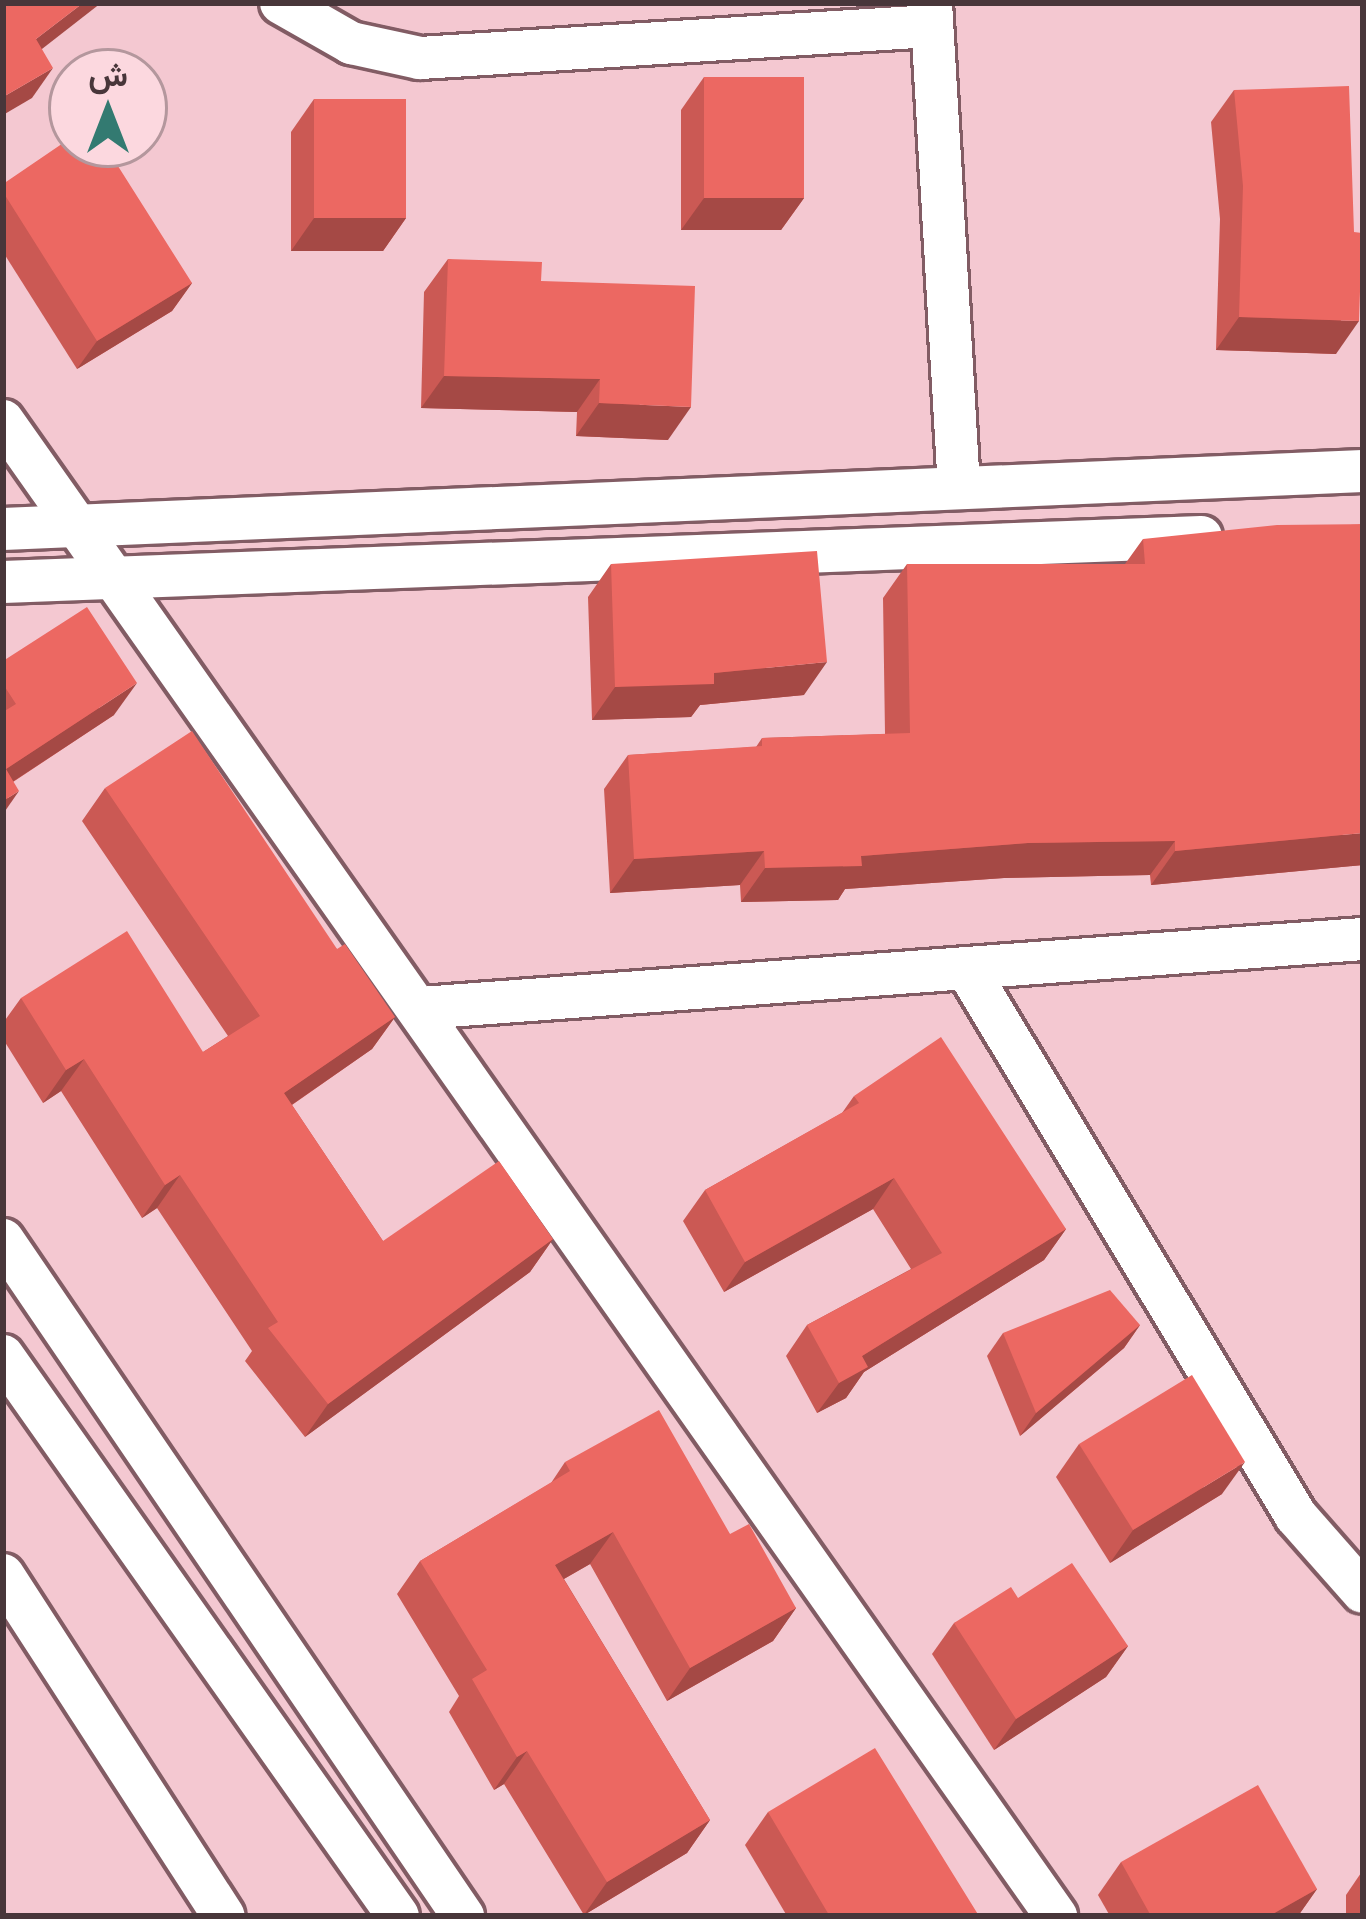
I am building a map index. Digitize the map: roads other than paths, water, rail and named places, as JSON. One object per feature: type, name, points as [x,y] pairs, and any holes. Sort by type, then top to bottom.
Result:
[{"type":"street","points":[[281,3],[351,43],[420,58],[932,15],[959,488]]},
{"type":"street","points":[[3,421],[421,1008],[1056,1916]]},
{"type":"street","points":[[3,529],[1363,472]]},
{"type":"street","points":[[597,505],[599,562]]},
{"type":"street","points":[[3,581],[1244,535]]},
{"type":"street","points":[[421,1008],[1363,939]]},
{"type":"street","points":[[967,968],[1296,1516],[1363,1592]]},
{"type":"street","points":[[3,1240],[454,1903],[410,1916]]},
{"type":"street","points":[[3,1356],[398,1916]]},
{"type":"street","points":[[3,1575],[224,1916]]}]
